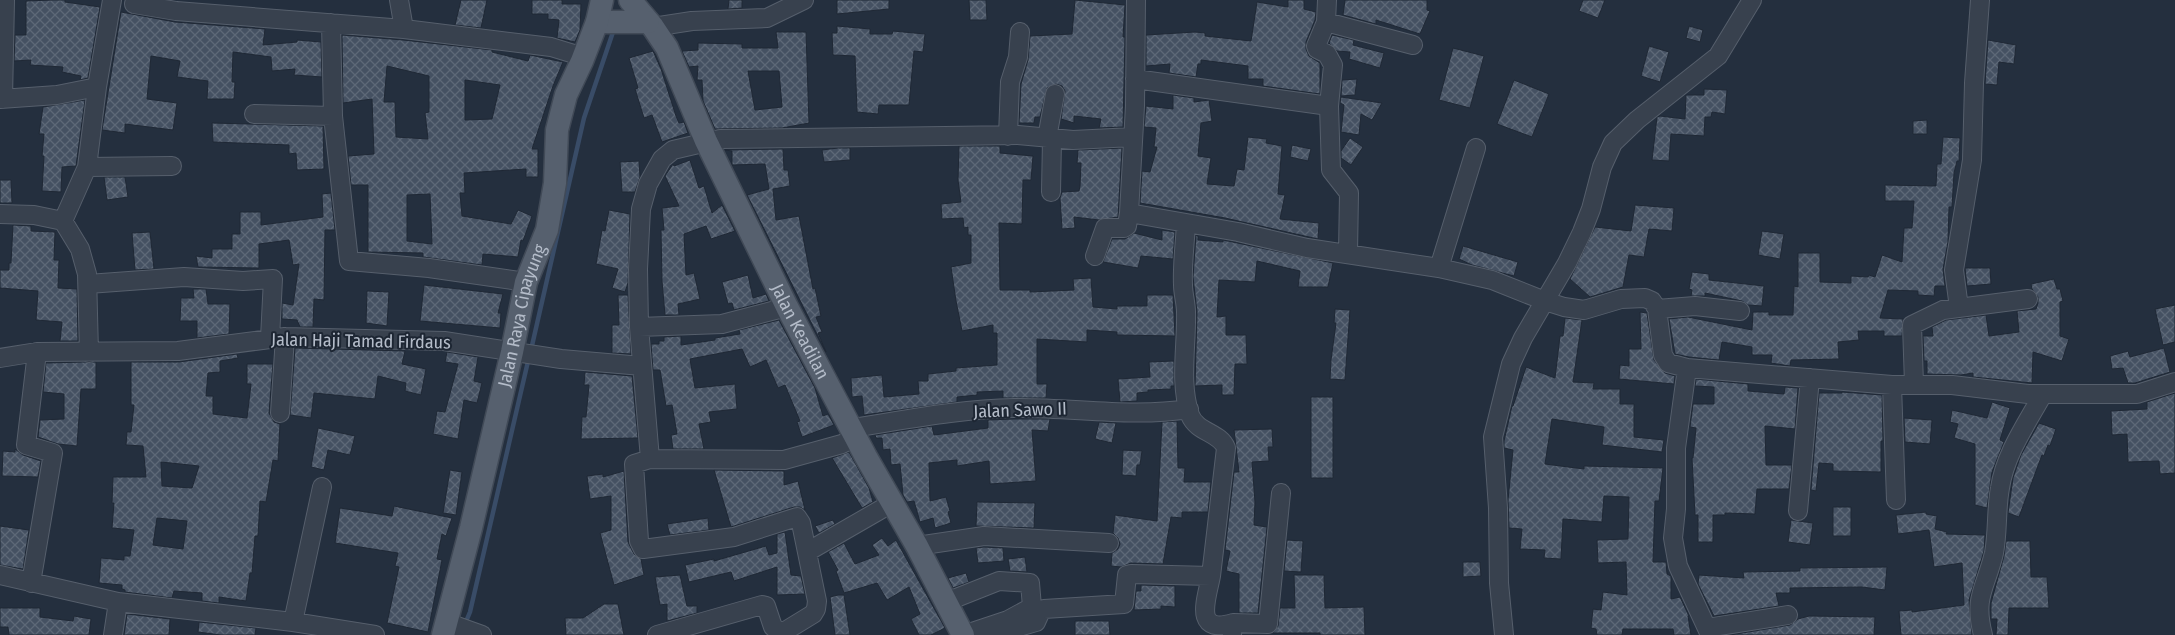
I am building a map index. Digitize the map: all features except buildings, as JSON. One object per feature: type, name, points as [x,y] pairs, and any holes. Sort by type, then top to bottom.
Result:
[{"type":"main road","name":"Jalan Raya Cipayung","points":[[448,628],[515,353],[526,282],[547,230],[555,183],[557,130],[566,95],[603,22],[602,0]]},
{"type":"main road","points":[[603,22],[640,16]]},
{"type":"main road","name":"Jalan Keadilan","points":[[640,16],[667,48],[706,141],[787,307],[917,546],[963,635]]},
{"type":"street","points":[[5,0],[2,100],[57,95],[97,88]]},
{"type":"street","points":[[63,222],[87,167],[97,88],[113,0],[176,10],[404,29],[551,47],[574,54],[582,61]]},
{"type":"street","points":[[399,0],[404,29]]},
{"type":"street","points":[[640,16],[692,21],[767,18],[804,0]]},
{"type":"street","points":[[1095,256],[1105,228],[1124,228],[1129,213],[1135,78],[1136,0]]},
{"type":"street","points":[[1327,0],[1326,22],[1316,46],[1317,49],[1328,56],[1333,65],[1329,106],[1331,170],[1349,192],[1348,253]]},
{"type":"street","points":[[1504,635],[1499,583],[1498,508],[1493,437],[1511,364],[1523,338],[1568,263],[1591,209],[1602,167],[1613,143],[1630,125],[1718,56],[1752,0]]},
{"type":"street","points":[[1958,308],[1954,270],[1972,160],[1974,83],[1980,0]]},
{"type":"street","points":[[1326,22],[1413,45]]},
{"type":"street","points":[[331,23],[333,116],[349,261],[429,268],[526,282]]},
{"type":"street","points":[[1008,136],[1010,82],[1018,57],[1020,32]]},
{"type":"street","points":[[1135,78],[1329,106]]},
{"type":"street","points":[[1051,192],[1050,139],[1055,94]]},
{"type":"street","points":[[254,114],[333,116]]},
{"type":"street","points":[[657,635],[762,605],[766,606],[772,627],[782,633],[813,614],[816,609],[807,552],[801,523],[797,517],[734,537],[643,549],[638,541],[638,496],[633,476],[634,464],[650,459],[639,327],[638,269],[641,209],[648,184],[662,159],[672,150],[706,141],[944,135],[1018,135],[1073,140],[1133,137]]},
{"type":"street","points":[[1439,268],[1476,148]]},
{"type":"street","points":[[87,167],[172,166]]},
{"type":"street","points":[[1129,213],[1238,232],[1307,248],[1439,268],[1492,280],[1545,302],[1584,310],[1621,299],[1645,298],[1652,302],[1657,309],[1663,355],[1668,363],[1687,368],[1892,385],[1914,384],[2043,394],[2137,394],[2175,382]]},
{"type":"street","points":[[0,214],[34,214],[63,222],[80,249],[87,274],[89,353]]},
{"type":"street","points":[[1186,224],[1182,285],[1186,310],[1186,399],[1194,422],[1201,429],[1222,440],[1226,448],[1212,576],[1204,617],[1212,626],[1232,629],[1268,624],[1281,493]]},
{"type":"street","points":[[88,284],[184,278],[243,281],[272,280],[278,337],[280,413]]},
{"type":"street","points":[[1914,384],[1912,325],[1944,310],[2028,299]]},
{"type":"street","points":[[1657,309],[1695,306],[1740,312]]},
{"type":"street","points":[[639,327],[722,324],[787,307]]},
{"type":"street","name":"Jalan Haji Tamad Firdaus","points":[[0,358],[38,352],[178,351],[278,337],[444,341],[561,359],[642,366]]},
{"type":"street","points":[[31,583],[53,453],[26,445],[38,352]]},
{"type":"street","points":[[1687,368],[1676,448],[1676,509],[1673,538],[1678,566],[1708,632],[1788,615]]},
{"type":"street","points":[[1798,511],[1810,378]]},
{"type":"street","points":[[1892,385],[1896,500]]},
{"type":"street","points":[[1983,635],[1979,618],[1979,597],[1994,552],[2000,486],[2012,450],[2043,394]]},
{"type":"street","name":"Jalan Sawo II","points":[[650,459],[784,460],[842,444],[854,432],[949,414],[1013,408],[1075,409],[1145,414],[1189,409]]},
{"type":"street","points":[[293,622],[322,487]]},
{"type":"street","points":[[807,552],[892,503]]},
{"type":"street","points":[[917,546],[984,536],[1109,543]]},
{"type":"street","points":[[0,575],[118,602],[259,626],[293,622],[375,635]]},
{"type":"street","points":[[991,635],[1036,622],[1041,611],[1044,609],[1124,604],[1125,579],[1127,575],[1212,576]]},
{"type":"street","points":[[946,602],[999,581],[1030,583],[1032,606],[1008,620],[963,635]]},
{"type":"street","points":[[113,635],[118,602]]},
{"type":"street","points":[[448,628],[481,634]]},
{"type":"waterway","points":[[531,350],[584,118],[614,29]]},
{"type":"waterway","points":[[465,624],[470,612],[529,357]]}]
